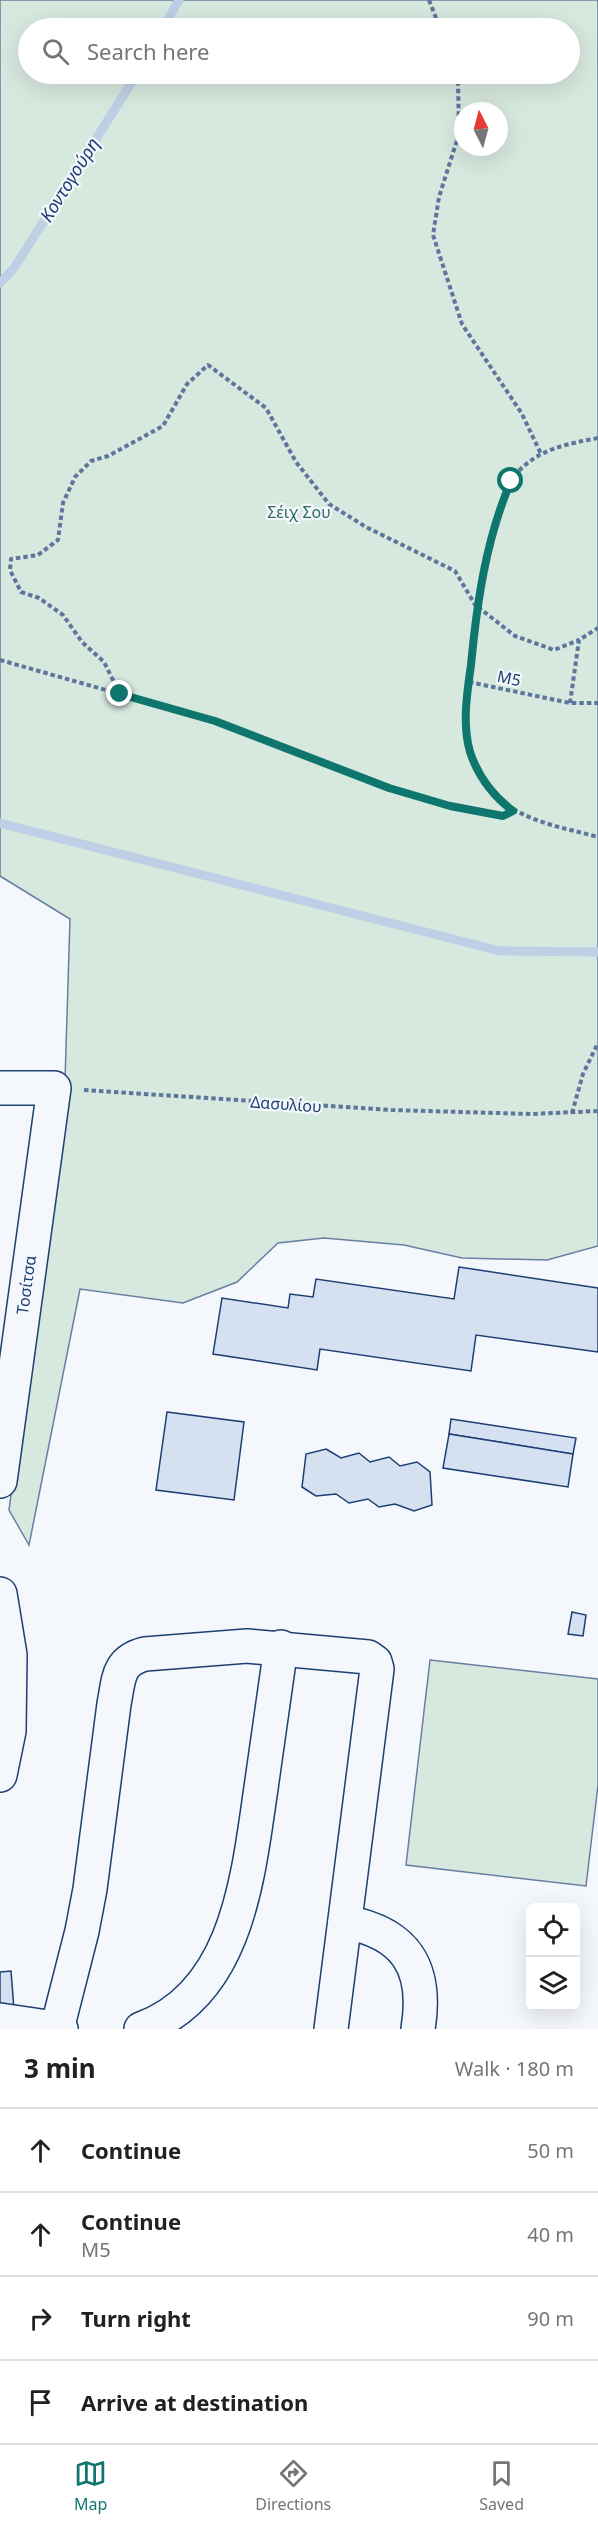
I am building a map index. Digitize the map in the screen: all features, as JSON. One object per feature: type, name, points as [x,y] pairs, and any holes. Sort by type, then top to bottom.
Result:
[{"type":"street","points":[[0,1088],[54,1088]]},
{"type":"street","name":"Τοσίτσα","points":[[0,1481],[54,1088]]},
{"type":"street","points":[[0,1594],[10,1656],[9,1731],[0,1775]]},
{"type":"street","points":[[0,2020],[59,2029],[90,1889],[114,1704],[124,1664],[133,1657],[145,1654],[247,1646],[281,1647],[368,1658],[375,1662],[377,1669],[331,2029]]},
{"type":"street","points":[[141,2029],[166,2018],[186,2004],[212,1972],[230,1936],[250,1861],[281,1647]]},
{"type":"street","points":[[345,1922],[382,1932],[397,1943],[411,1962],[421,1990],[418,2029]]},
{"type":"path","points":[[429,0],[436,18]]},
{"type":"path","points":[[458,84],[459,134],[439,197],[433,235],[462,324],[522,414],[541,454]]},
{"type":"path","points":[[120,694],[104,662],[82,642],[63,615],[39,598],[21,592],[10,570],[11,559],[38,555],[58,540],[63,503],[75,477],[91,461],[108,456],[163,426],[187,384],[208,365],[267,408],[296,462],[329,504],[366,527],[455,570],[477,608],[514,636],[554,650],[579,640],[598,628]]},
{"type":"path","points":[[598,438],[558,446],[532,458],[511,481],[487,551],[477,608],[466,725],[470,751],[488,786],[513,811],[523,816],[598,837]]},
{"type":"path","points":[[570,703],[579,640]]},
{"type":"path","points":[[0,660],[215,721],[389,788],[491,815],[503,816],[513,811]]},
{"type":"path","name":"M5","points":[[469,682],[570,703],[598,703]]},
{"type":"path","points":[[572,1113],[583,1074],[598,1043]]},
{"type":"path","name":"Δασυλίου","points":[[54,1088],[391,1110],[531,1114],[598,1111]]},
{"type":"green space","name":"Σέιχ Σου","points":[[0,0],[598,0],[598,1246],[547,1260],[462,1258],[404,1245],[324,1238],[278,1243],[237,1282],[183,1303],[80,1289],[29,1545],[9,1510],[65,1080],[70,919],[0,876]]},
{"type":"green space","points":[[430,1660],[598,1679],[598,1785],[586,1886],[406,1865]]},
{"type":"building","points":[[459,1267],[598,1288],[598,1352],[476,1335],[471,1371],[320,1349],[317,1370],[213,1354],[222,1298],[288,1308],[290,1294],[313,1297],[316,1279],[454,1299]]},
{"type":"building","points":[[167,1412],[244,1422],[234,1500],[156,1490]]},
{"type":"building","points":[[451,1419],[576,1438],[573,1454],[449,1434]]},
{"type":"building","points":[[449,1434],[573,1454],[568,1487],[443,1468]]},
{"type":"building","points":[[326,1449],[341,1458],[359,1453],[370,1462],[389,1457],[400,1466],[417,1462],[430,1472],[432,1505],[414,1511],[395,1504],[379,1507],[368,1499],[349,1503],[336,1494],[316,1496],[302,1487],[306,1454]]},
{"type":"building","points":[[572,1612],[586,1615],[583,1636],[568,1634]]},
{"type":"building","points":[[11,1971],[14,2009],[0,2011],[0,1972]]},
{"type":"waterway","name":"Κοντογούρη","points":[[169,18],[179,0]]},
{"type":"waterway","name":"Κοντογούρη","points":[[0,283],[14,268],[131,84]]},
{"type":"waterway","points":[[0,823],[500,951],[598,952]]},
{"type":"route","points":[[120,694],[215,721],[389,788],[450,806],[491,815],[507,815],[513,811],[488,786],[474,763],[468,742],[466,713],[477,608],[487,551],[511,481]]}]
